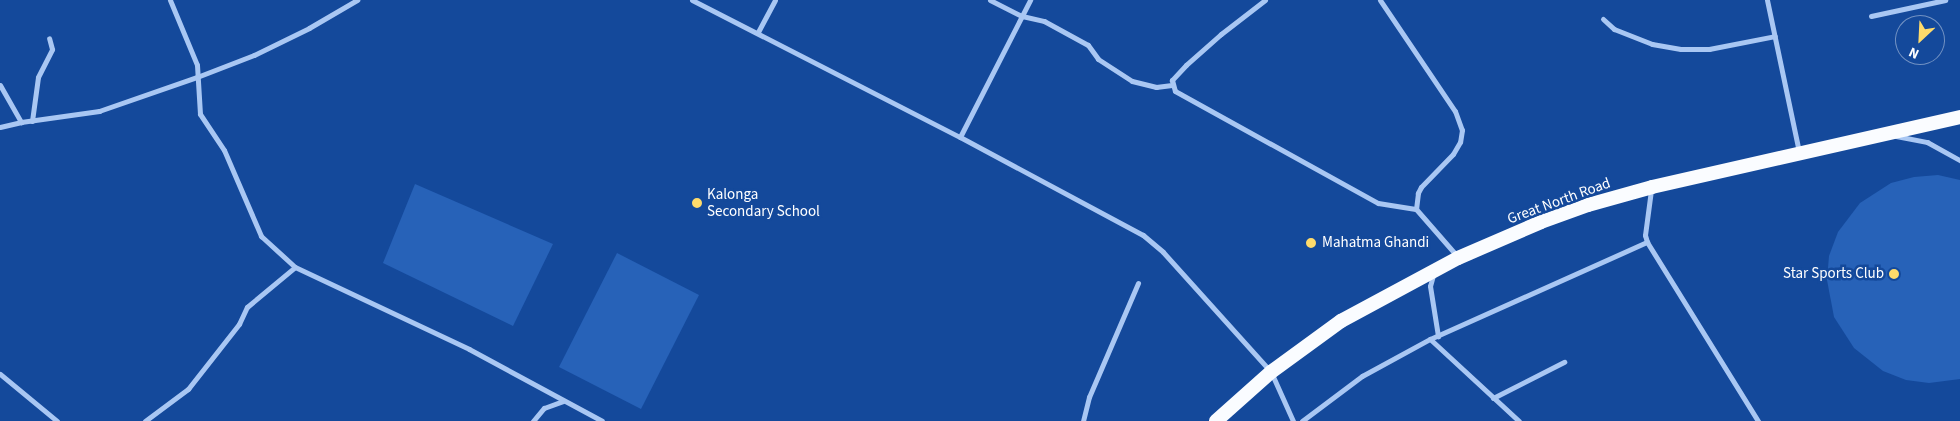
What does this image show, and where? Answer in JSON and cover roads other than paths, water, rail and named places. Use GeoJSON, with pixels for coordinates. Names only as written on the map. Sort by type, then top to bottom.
{"type":"FeatureCollection","features":[{"type":"Feature","properties":{"kind":"highway","name":"Great North Road"},"geometry":{"type":"LineString","coordinates":[[1216,421],[1271,372],[1341,321],[1458,258],[1541,222],[1588,205],[1652,187],[1799,152],[1960,117]]}},
{"type":"Feature","properties":{"kind":"street"},"geometry":{"type":"LineString","coordinates":[[170,0],[197,64],[200,114],[224,150],[254,223],[262,236],[295,267],[470,350],[602,421]]}},
{"type":"Feature","properties":{"kind":"street"},"geometry":{"type":"LineString","coordinates":[[0,127],[21,122],[99,111],[197,77],[254,55],[309,28],[357,0]]}},
{"type":"Feature","properties":{"kind":"street"},"geometry":{"type":"LineString","coordinates":[[692,0],[758,32],[960,137],[1154,243],[1271,372],[1293,421]]}},
{"type":"Feature","properties":{"kind":"street"},"geometry":{"type":"LineString","coordinates":[[758,32],[775,0]]}},
{"type":"Feature","properties":{"kind":"street"},"geometry":{"type":"LineString","coordinates":[[990,0],[1022,16],[1044,21],[1088,45],[1098,60],[1132,81],[1156,87],[1172,85]]}},
{"type":"Feature","properties":{"kind":"street"},"geometry":{"type":"LineString","coordinates":[[960,137],[1030,0]]}},
{"type":"Feature","properties":{"kind":"street"},"geometry":{"type":"LineString","coordinates":[[1265,0],[1221,34],[1186,65],[1172,80],[1172,85],[1176,91],[1378,203],[1416,209],[1458,258]]}},
{"type":"Feature","properties":{"kind":"street"},"geometry":{"type":"LineString","coordinates":[[1380,0],[1454,111],[1462,130],[1460,142],[1453,154],[1421,187],[1418,193],[1416,209]]}},
{"type":"Feature","properties":{"kind":"street"},"geometry":{"type":"LineString","coordinates":[[1767,0],[1799,152]]}},
{"type":"Feature","properties":{"kind":"street"},"geometry":{"type":"LineString","coordinates":[[1871,16],[1945,0]]}},
{"type":"Feature","properties":{"kind":"street"},"geometry":{"type":"LineString","coordinates":[[1603,19],[1614,29],[1652,44],[1681,49],[1709,50],[1775,36]]}},
{"type":"Feature","properties":{"kind":"street"},"geometry":{"type":"LineString","coordinates":[[32,121],[38,76],[52,49],[49,38]]}},
{"type":"Feature","properties":{"kind":"street"},"geometry":{"type":"LineString","coordinates":[[0,85],[21,122]]}},
{"type":"Feature","properties":{"kind":"street"},"geometry":{"type":"LineString","coordinates":[[1888,134],[1927,142],[1960,160]]}},
{"type":"Feature","properties":{"kind":"street"},"geometry":{"type":"LineString","coordinates":[[1652,187],[1645,235],[1647,242],[1758,421]]}},
{"type":"Feature","properties":{"kind":"street"},"geometry":{"type":"LineString","coordinates":[[1302,421],[1362,376],[1430,339],[1647,242]]}},
{"type":"Feature","properties":{"kind":"street"},"geometry":{"type":"LineString","coordinates":[[146,421],[188,389],[239,324],[247,307],[295,267]]}},
{"type":"Feature","properties":{"kind":"street"},"geometry":{"type":"LineString","coordinates":[[1434,270],[1430,286],[1438,336]]}},
{"type":"Feature","properties":{"kind":"street"},"geometry":{"type":"LineString","coordinates":[[1082,421],[1089,398],[1138,283]]}},
{"type":"Feature","properties":{"kind":"street"},"geometry":{"type":"LineString","coordinates":[[1430,339],[1519,421]]}},
{"type":"Feature","properties":{"kind":"street"},"geometry":{"type":"LineString","coordinates":[[1493,398],[1564,362]]}},
{"type":"Feature","properties":{"kind":"street"},"geometry":{"type":"LineString","coordinates":[[0,374],[57,421]]}},
{"type":"Feature","properties":{"kind":"street"},"geometry":{"type":"LineString","coordinates":[[534,421],[544,408],[563,400]]}},
{"type":"Feature","properties":{"kind":"place","name":"Kalonga Secondary School"},"geometry":{"type":"Point","coordinates":[697,203]}},
{"type":"Feature","properties":{"kind":"place","name":"Mahatma Ghandi"},"geometry":{"type":"Point","coordinates":[1311,243]}},
{"type":"Feature","properties":{"kind":"place","name":"Star Sports Club"},"geometry":{"type":"Point","coordinates":[1894,274]}}]}
